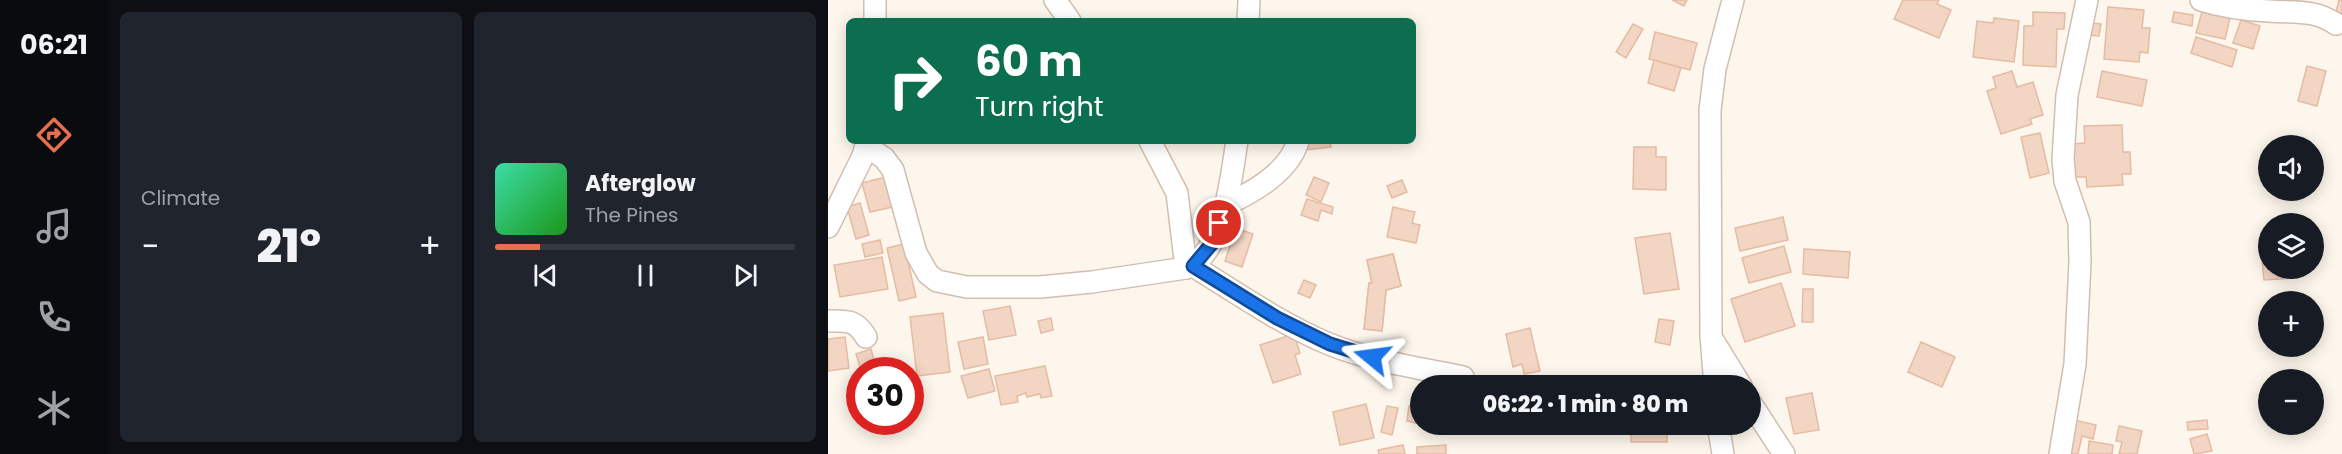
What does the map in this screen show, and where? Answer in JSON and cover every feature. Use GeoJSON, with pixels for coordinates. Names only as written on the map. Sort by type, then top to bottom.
{"type":"FeatureCollection","features":[{"type":"Feature","properties":{"kind":"street"},"geometry":{"type":"LineString","coordinates":[[874,18],[875,0]]}},
{"type":"Feature","properties":{"kind":"street"},"geometry":{"type":"LineString","coordinates":[[1054,0],[1068,18]]}},
{"type":"Feature","properties":{"kind":"street"},"geometry":{"type":"LineString","coordinates":[[1714,375],[1711,336],[1710,110],[1715,69],[1733,0]]}},
{"type":"Feature","properties":{"kind":"street"},"geometry":{"type":"LineString","coordinates":[[2060,454],[2075,364],[2080,262],[2079,222],[2065,181],[2063,159],[2067,95],[2087,0]]}},
{"type":"Feature","properties":{"kind":"street"},"geometry":{"type":"LineString","coordinates":[[2200,0],[2234,8],[2308,12],[2325,16],[2336,24]]}},
{"type":"Feature","properties":{"kind":"street"},"geometry":{"type":"LineString","coordinates":[[1248,18],[1249,1]]}},
{"type":"Feature","properties":{"kind":"street"},"geometry":{"type":"LineString","coordinates":[[828,227],[866,144],[884,158],[893,170],[916,253],[928,274],[937,281],[967,287],[1040,287],[1092,282],[1190,267],[1214,241],[1229,190],[1237,144]]}},
{"type":"Feature","properties":{"kind":"street"},"geometry":{"type":"LineString","coordinates":[[1152,144],[1177,193],[1190,267],[1277,318],[1330,344],[1394,363],[1458,375]]}},
{"type":"Feature","properties":{"kind":"street"},"geometry":{"type":"LineString","coordinates":[[1224,205],[1241,198],[1272,177],[1289,158],[1296,144]]}},
{"type":"Feature","properties":{"kind":"street"},"geometry":{"type":"LineString","coordinates":[[828,321],[847,321],[856,324],[866,337]]}},
{"type":"Feature","properties":{"kind":"street"},"geometry":{"type":"LineString","coordinates":[[1711,336],[1734,375]]}},
{"type":"Feature","properties":{"kind":"street"},"geometry":{"type":"LineString","coordinates":[[1761,419],[1784,454]]}},
{"type":"Feature","properties":{"kind":"street"},"geometry":{"type":"LineString","coordinates":[[1720,435],[1723,454]]}},
{"type":"Feature","properties":{"kind":"building"},"geometry":{"type":"Polygon","coordinates":[[[1672,0],[1687,0],[1684,6],[1672,0]]]}},
{"type":"Feature","properties":{"kind":"building"},"geometry":{"type":"Polygon","coordinates":[[[1903,0],[1939,0],[1937,4],[1951,10],[1939,38],[1894,19],[1903,0]]]}},
{"type":"Feature","properties":{"kind":"building"},"geometry":{"type":"Polygon","coordinates":[[[2339,0],[2342,0],[2342,22],[2334,20],[2339,0]]]}},
{"type":"Feature","properties":{"kind":"building"},"geometry":{"type":"Polygon","coordinates":[[[2108,7],[2144,10],[2142,28],[2150,28],[2148,53],[2140,52],[2139,62],[2104,59],[2108,7]]]}},
{"type":"Feature","properties":{"kind":"building"},"geometry":{"type":"Polygon","coordinates":[[[2033,12],[2065,13],[2064,29],[2057,29],[2056,67],[2023,65],[2024,26],[2033,26],[2033,12]]]}},
{"type":"Feature","properties":{"kind":"building"},"geometry":{"type":"Polygon","coordinates":[[[2174,12],[2193,15],[2192,26],[2172,22],[2174,12]]]}},
{"type":"Feature","properties":{"kind":"building"},"geometry":{"type":"Polygon","coordinates":[[[2202,12],[2230,18],[2225,39],[2196,33],[2202,12]]]}},
{"type":"Feature","properties":{"kind":"building"},"geometry":{"type":"Polygon","coordinates":[[[1994,18],[2019,21],[2014,62],[1973,57],[1977,21],[1993,23],[1994,18]]]}},
{"type":"Feature","properties":{"kind":"building"},"geometry":{"type":"Polygon","coordinates":[[[2241,20],[2260,26],[2253,49],[2233,43],[2241,20]]]}},
{"type":"Feature","properties":{"kind":"building"},"geometry":{"type":"Polygon","coordinates":[[[2090,23],[2101,24],[2099,36],[2088,35],[2090,23]]]}},
{"type":"Feature","properties":{"kind":"building"},"geometry":{"type":"Polygon","coordinates":[[[1633,24],[1643,29],[1626,58],[1616,52],[1633,24]]]}},
{"type":"Feature","properties":{"kind":"building"},"geometry":{"type":"Polygon","coordinates":[[[1655,32],[1697,43],[1690,70],[1649,59],[1655,32]]]}},
{"type":"Feature","properties":{"kind":"building"},"geometry":{"type":"Polygon","coordinates":[[[2196,37],[2237,50],[2232,67],[2191,53],[2196,37]]]}},
{"type":"Feature","properties":{"kind":"building"},"geometry":{"type":"Polygon","coordinates":[[[1654,60],[1681,68],[1674,91],[1648,83],[1654,60]]]}},
{"type":"Feature","properties":{"kind":"building"},"geometry":{"type":"Polygon","coordinates":[[[2307,66],[2326,71],[2317,106],[2298,101],[2307,66]]]}},
{"type":"Feature","properties":{"kind":"building"},"geometry":{"type":"Polygon","coordinates":[[[2012,71],[2017,87],[2033,82],[2043,115],[2030,119],[2032,124],[2001,134],[1987,91],[1996,88],[1993,77],[2012,71]]]}},
{"type":"Feature","properties":{"kind":"building"},"geometry":{"type":"Polygon","coordinates":[[[2102,71],[2147,80],[2142,106],[2097,97],[2102,71]]]}},
{"type":"Feature","properties":{"kind":"building"},"geometry":{"type":"Polygon","coordinates":[[[2122,125],[2123,152],[2130,152],[2131,174],[2122,174],[2123,185],[2087,187],[2086,177],[2074,177],[2073,144],[2085,143],[2084,126],[2122,125]]]}},
{"type":"Feature","properties":{"kind":"building"},"geometry":{"type":"Polygon","coordinates":[[[2040,133],[2049,173],[2030,178],[2021,137],[2040,133]]]}},
{"type":"Feature","properties":{"kind":"building"},"geometry":{"type":"Polygon","coordinates":[[[1304,144],[1330,144],[1331,147],[1305,150],[1304,144]]]}},
{"type":"Feature","properties":{"kind":"building"},"geometry":{"type":"Polygon","coordinates":[[[1634,147],[1656,147],[1656,157],[1666,157],[1666,190],[1633,189],[1634,147]]]}},
{"type":"Feature","properties":{"kind":"building"},"geometry":{"type":"Polygon","coordinates":[[[886,177],[893,207],[870,212],[862,183],[886,177]]]}},
{"type":"Feature","properties":{"kind":"building"},"geometry":{"type":"Polygon","coordinates":[[[1314,177],[1329,183],[1321,202],[1306,195],[1314,177]]]}},
{"type":"Feature","properties":{"kind":"building"},"geometry":{"type":"Polygon","coordinates":[[[1402,180],[1407,192],[1392,198],[1387,186],[1402,180]]]}},
{"type":"Feature","properties":{"kind":"building"},"geometry":{"type":"Polygon","coordinates":[[[1307,199],[1333,207],[1332,214],[1321,210],[1318,221],[1301,215],[1307,199]]]}},
{"type":"Feature","properties":{"kind":"building"},"geometry":{"type":"Polygon","coordinates":[[[860,203],[869,235],[856,239],[847,207],[860,203]]]}},
{"type":"Feature","properties":{"kind":"building"},"geometry":{"type":"Polygon","coordinates":[[[1393,207],[1415,212],[1412,223],[1420,225],[1416,243],[1387,237],[1393,207]]]}},
{"type":"Feature","properties":{"kind":"building"},"geometry":{"type":"Polygon","coordinates":[[[1783,217],[1788,240],[1740,251],[1735,228],[1783,217]]]}},
{"type":"Feature","properties":{"kind":"building"},"geometry":{"type":"Polygon","coordinates":[[[1236,228],[1253,234],[1242,267],[1225,261],[1236,228]]]}},
{"type":"Feature","properties":{"kind":"building"},"geometry":{"type":"Polygon","coordinates":[[[1670,233],[1679,289],[1644,294],[1635,238],[1670,233]]]}},
{"type":"Feature","properties":{"kind":"building"},"geometry":{"type":"Polygon","coordinates":[[[880,240],[883,253],[865,257],[862,244],[880,240]]]}},
{"type":"Feature","properties":{"kind":"building"},"geometry":{"type":"Polygon","coordinates":[[[904,244],[916,297],[899,301],[887,248],[904,244]]]}},
{"type":"Feature","properties":{"kind":"building"},"geometry":{"type":"Polygon","coordinates":[[[1784,246],[1791,272],[1749,283],[1742,258],[1784,246]]]}},
{"type":"Feature","properties":{"kind":"building"},"geometry":{"type":"Polygon","coordinates":[[[1804,249],[1850,252],[1848,278],[1803,274],[1804,249]]]}},
{"type":"Feature","properties":{"kind":"building"},"geometry":{"type":"Polygon","coordinates":[[[1393,254],[1401,286],[1386,290],[1382,331],[1364,329],[1369,283],[1372,283],[1367,260],[1393,254]],[[1386,273],[1375,275],[1376,282],[1387,281],[1386,273]]]}},
{"type":"Feature","properties":{"kind":"building"},"geometry":{"type":"Polygon","coordinates":[[[1393,254],[1401,286],[1386,290],[1382,331],[1364,329],[1369,283],[1372,283],[1367,260],[1393,254]]]}},
{"type":"Feature","properties":{"kind":"building"},"geometry":{"type":"Polygon","coordinates":[[[882,257],[888,289],[840,297],[834,265],[882,257]]]}},
{"type":"Feature","properties":{"kind":"building"},"geometry":{"type":"Polygon","coordinates":[[[1304,280],[1316,285],[1310,298],[1298,293],[1304,280]]]}},
{"type":"Feature","properties":{"kind":"building"},"geometry":{"type":"Polygon","coordinates":[[[1781,283],[1795,326],[1745,342],[1731,299],[1781,283]]]}},
{"type":"Feature","properties":{"kind":"building"},"geometry":{"type":"Polygon","coordinates":[[[1803,289],[1813,289],[1813,322],[1802,322],[1803,289]]]}},
{"type":"Feature","properties":{"kind":"building"},"geometry":{"type":"Polygon","coordinates":[[[1010,306],[1016,335],[989,340],[983,311],[1010,306]]]}},
{"type":"Feature","properties":{"kind":"building"},"geometry":{"type":"Polygon","coordinates":[[[943,313],[950,372],[924,375],[924,357],[915,357],[910,317],[943,313]]]}},
{"type":"Feature","properties":{"kind":"building"},"geometry":{"type":"Polygon","coordinates":[[[1051,318],[1053,330],[1041,333],[1038,321],[1051,318]]]}},
{"type":"Feature","properties":{"kind":"building"},"geometry":{"type":"Polygon","coordinates":[[[1659,319],[1674,321],[1670,345],[1655,342],[1659,319]]]}},
{"type":"Feature","properties":{"kind":"building"},"geometry":{"type":"Polygon","coordinates":[[[1530,328],[1540,371],[1524,374],[1522,364],[1513,367],[1506,334],[1530,328]]]}},
{"type":"Feature","properties":{"kind":"building"},"geometry":{"type":"Polygon","coordinates":[[[1294,334],[1300,353],[1295,355],[1301,374],[1273,383],[1260,345],[1294,334]]]}},
{"type":"Feature","properties":{"kind":"building"},"geometry":{"type":"Polygon","coordinates":[[[845,337],[848,357],[846,368],[828,371],[828,339],[845,337]]]}},
{"type":"Feature","properties":{"kind":"building"},"geometry":{"type":"Polygon","coordinates":[[[983,337],[988,364],[964,369],[958,342],[983,337]]]}},
{"type":"Feature","properties":{"kind":"building"},"geometry":{"type":"Polygon","coordinates":[[[1921,342],[1955,357],[1942,387],[1908,372],[1921,342]]]}},
{"type":"Feature","properties":{"kind":"building"},"geometry":{"type":"Polygon","coordinates":[[[871,349],[873,357],[857,357],[856,354],[871,349]]]}},
{"type":"Feature","properties":{"kind":"building"},"geometry":{"type":"Polygon","coordinates":[[[1045,366],[1052,396],[1041,398],[1040,394],[1027,397],[1026,393],[1017,396],[1018,402],[1001,405],[995,376],[1045,366]]]}},
{"type":"Feature","properties":{"kind":"building"},"geometry":{"type":"Polygon","coordinates":[[[989,369],[995,391],[968,398],[961,376],[989,369]]]}},
{"type":"Feature","properties":{"kind":"building"},"geometry":{"type":"Polygon","coordinates":[[[1812,393],[1819,430],[1794,434],[1786,398],[1812,393]]]}},
{"type":"Feature","properties":{"kind":"building"},"geometry":{"type":"Polygon","coordinates":[[[1366,404],[1374,438],[1340,445],[1333,412],[1366,404]]]}},
{"type":"Feature","properties":{"kind":"building"},"geometry":{"type":"Polygon","coordinates":[[[1387,406],[1398,408],[1392,435],[1381,432],[1387,406]]]}},
{"type":"Feature","properties":{"kind":"building"},"geometry":{"type":"Polygon","coordinates":[[[1409,406],[1410,422],[1407,421],[1409,406]]]}},
{"type":"Feature","properties":{"kind":"building"},"geometry":{"type":"Polygon","coordinates":[[[2074,420],[2096,425],[2093,439],[2082,436],[2078,454],[2066,454],[2074,420]]]}},
{"type":"Feature","properties":{"kind":"building"},"geometry":{"type":"Polygon","coordinates":[[[2207,420],[2208,429],[2188,430],[2187,422],[2207,420]]]}},
{"type":"Feature","properties":{"kind":"building"},"geometry":{"type":"Polygon","coordinates":[[[2119,426],[2142,431],[2137,454],[2119,454],[2122,442],[2116,441],[2119,426]]]}},
{"type":"Feature","properties":{"kind":"building"},"geometry":{"type":"Polygon","coordinates":[[[2207,434],[2212,451],[2194,454],[2190,439],[2207,434]]]}},
{"type":"Feature","properties":{"kind":"building"},"geometry":{"type":"Polygon","coordinates":[[[1631,435],[1667,435],[1667,442],[1631,442],[1631,435]]]}},
{"type":"Feature","properties":{"kind":"building"},"geometry":{"type":"Polygon","coordinates":[[[2089,441],[2113,445],[2112,454],[2088,454],[2089,441]]]}},
{"type":"Feature","properties":{"kind":"building"},"geometry":{"type":"Polygon","coordinates":[[[1403,445],[1405,454],[1379,454],[1378,450],[1403,445]]]}},
{"type":"Feature","properties":{"kind":"building"},"geometry":{"type":"Polygon","coordinates":[[[1446,445],[1446,454],[1417,454],[1417,447],[1446,445]]]}},
{"type":"Feature","properties":{"kind":"route"},"geometry":{"type":"LineString","coordinates":[[1219,223],[1214,241],[1193,266],[1277,318],[1330,344],[1372,357]]}}]}
